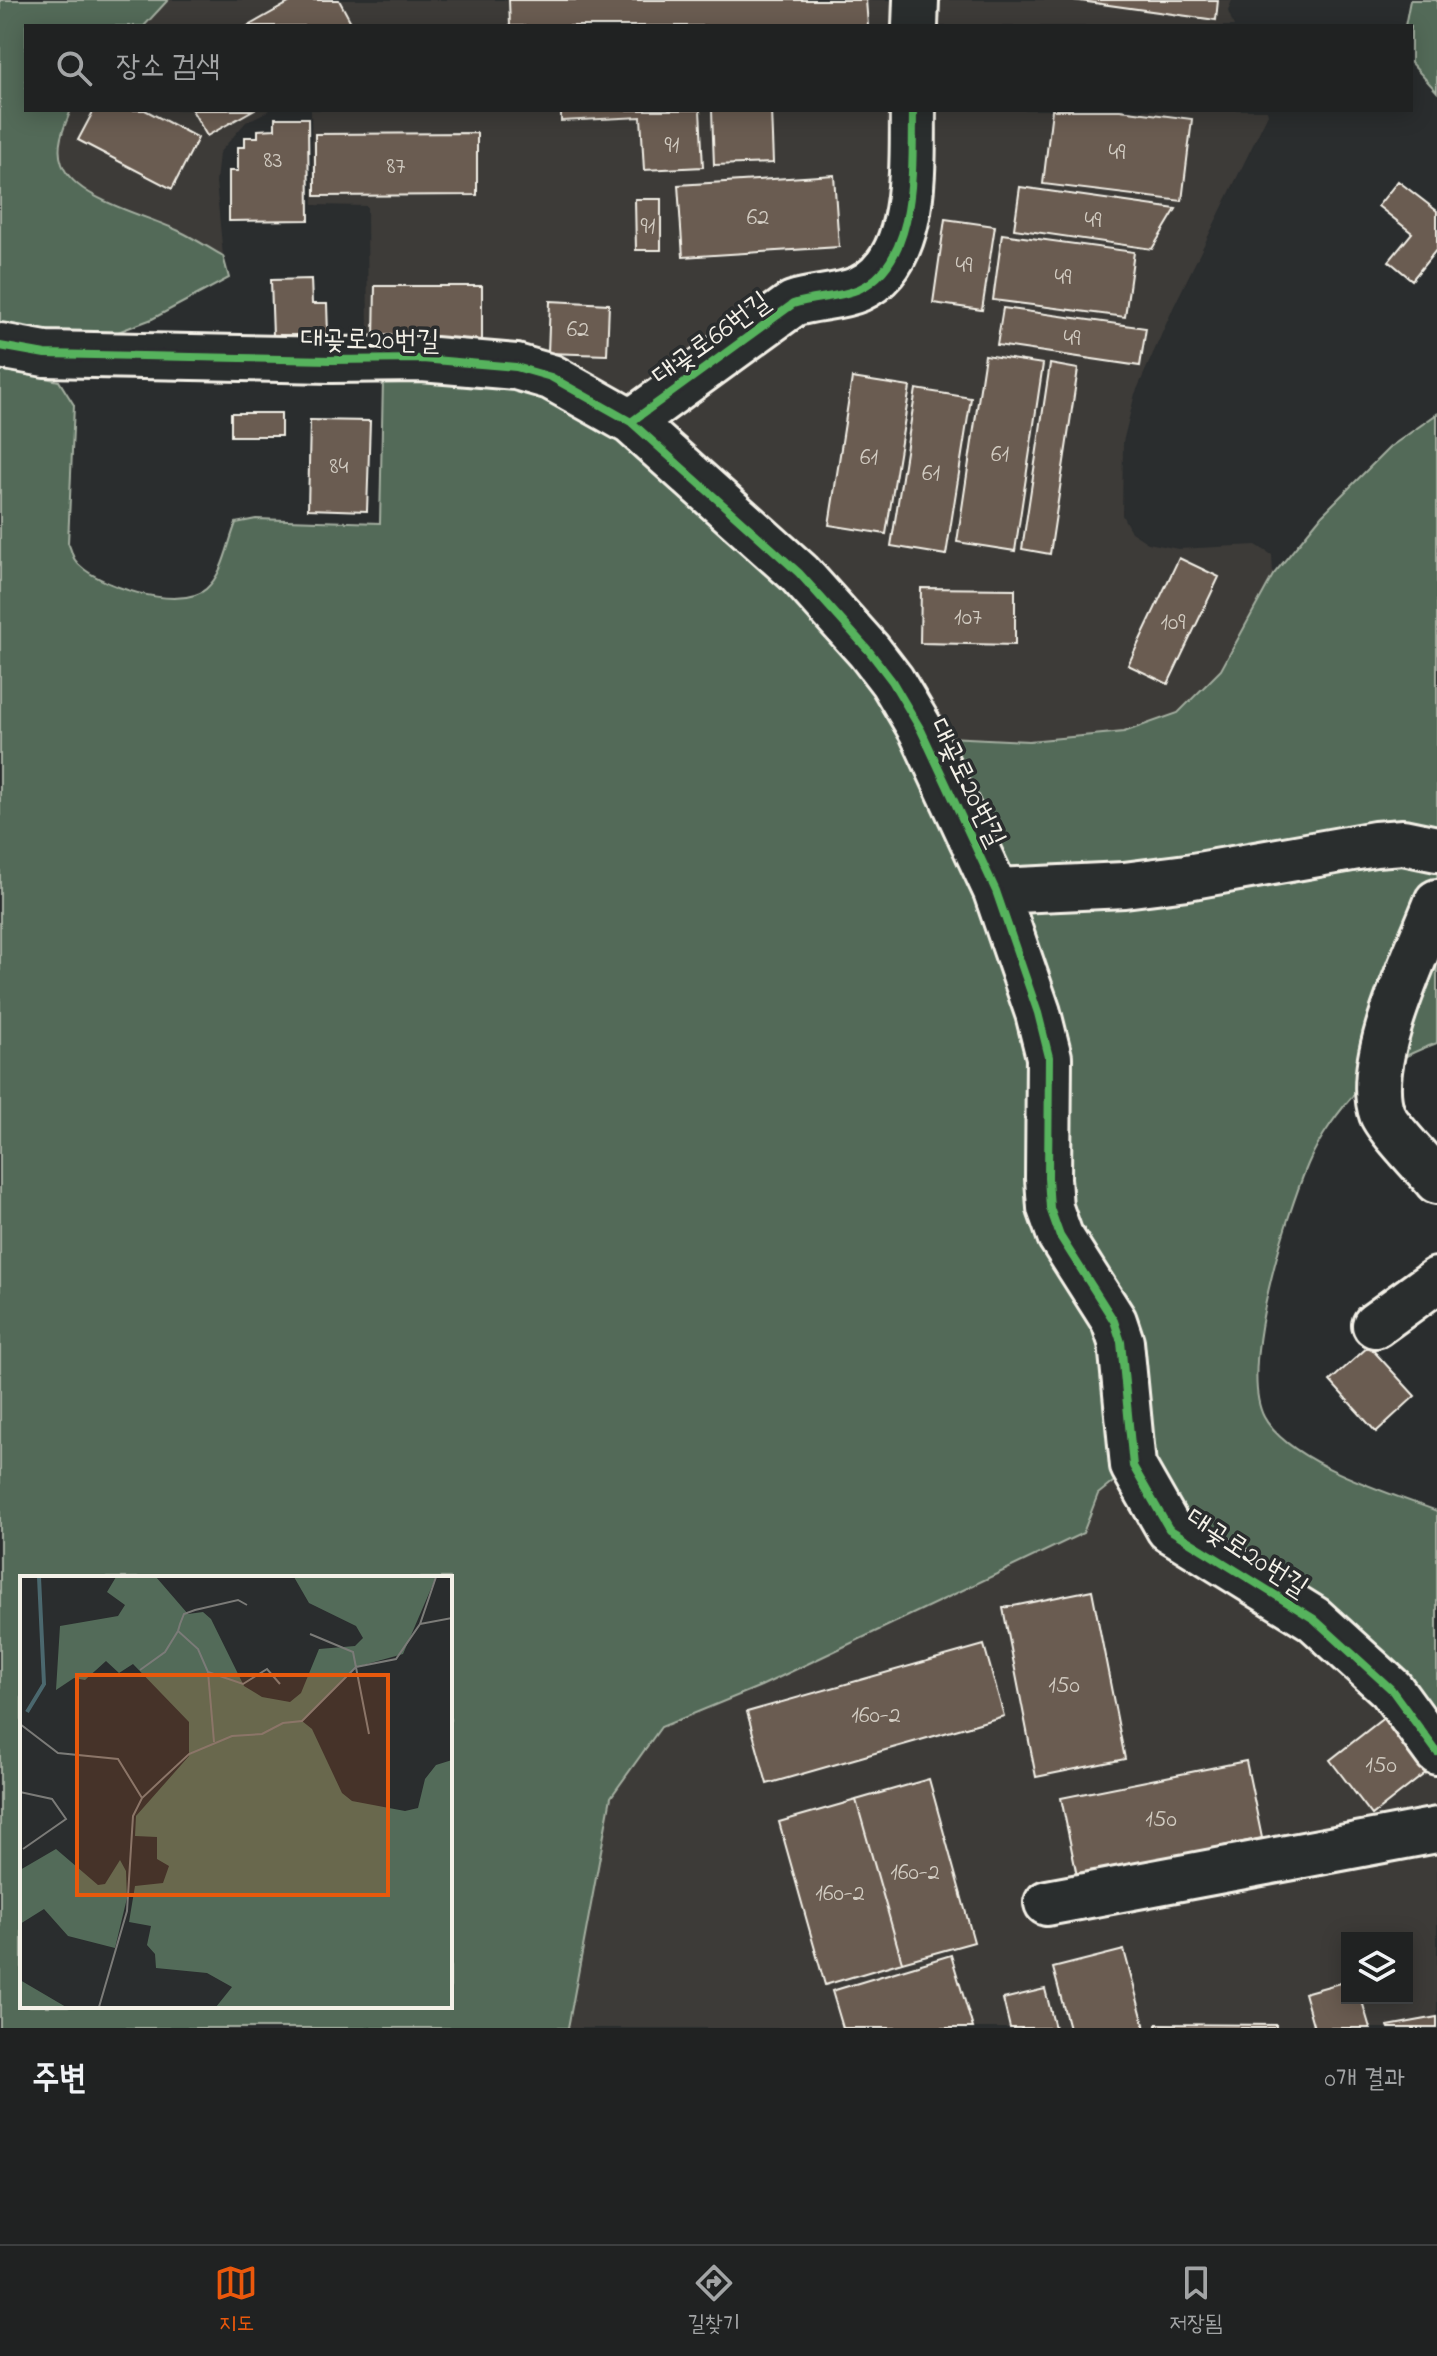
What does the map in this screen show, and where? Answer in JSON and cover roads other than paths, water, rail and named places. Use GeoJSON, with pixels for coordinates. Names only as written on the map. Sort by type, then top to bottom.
{"type":"FeatureCollection","features":[{"type":"Feature","properties":{"kind":"street"},"geometry":{"type":"LineString","coordinates":[[915,24],[916,0]]}},
{"type":"Feature","properties":{"kind":"street","name":"대곶로66번길"},"geometry":{"type":"LineString","coordinates":[[631,422],[793,304],[856,290],[876,280],[888,266],[904,229],[912,169],[913,112]]}},
{"type":"Feature","properties":{"kind":"street","name":"대곶로20번길"},"geometry":{"type":"LineString","coordinates":[[0,346],[45,354],[422,359],[516,367],[551,377],[631,422],[799,573],[892,681],[921,730],[996,891],[1038,1013],[1049,1057],[1050,1208],[1060,1236],[1114,1321],[1121,1342],[1133,1466],[1169,1529],[1314,1619],[1391,1689],[1437,1752]]}},
{"type":"Feature","properties":{"kind":"street","name":"대곶로20번길"},"geometry":{"type":"LineString","coordinates":[[996,891],[1124,885],[1375,844],[1403,842],[1437,849]]}},
{"type":"Feature","properties":{"kind":"street"},"geometry":{"type":"LineString","coordinates":[[1437,902],[1382,1048],[1378,1083],[1382,1116],[1437,1181]]}},
{"type":"Feature","properties":{"kind":"street"},"geometry":{"type":"LineString","coordinates":[[1375,1325],[1437,1280]]}},
{"type":"Feature","properties":{"kind":"street"},"geometry":{"type":"LineString","coordinates":[[1047,1903],[1437,1830]]}}]}
